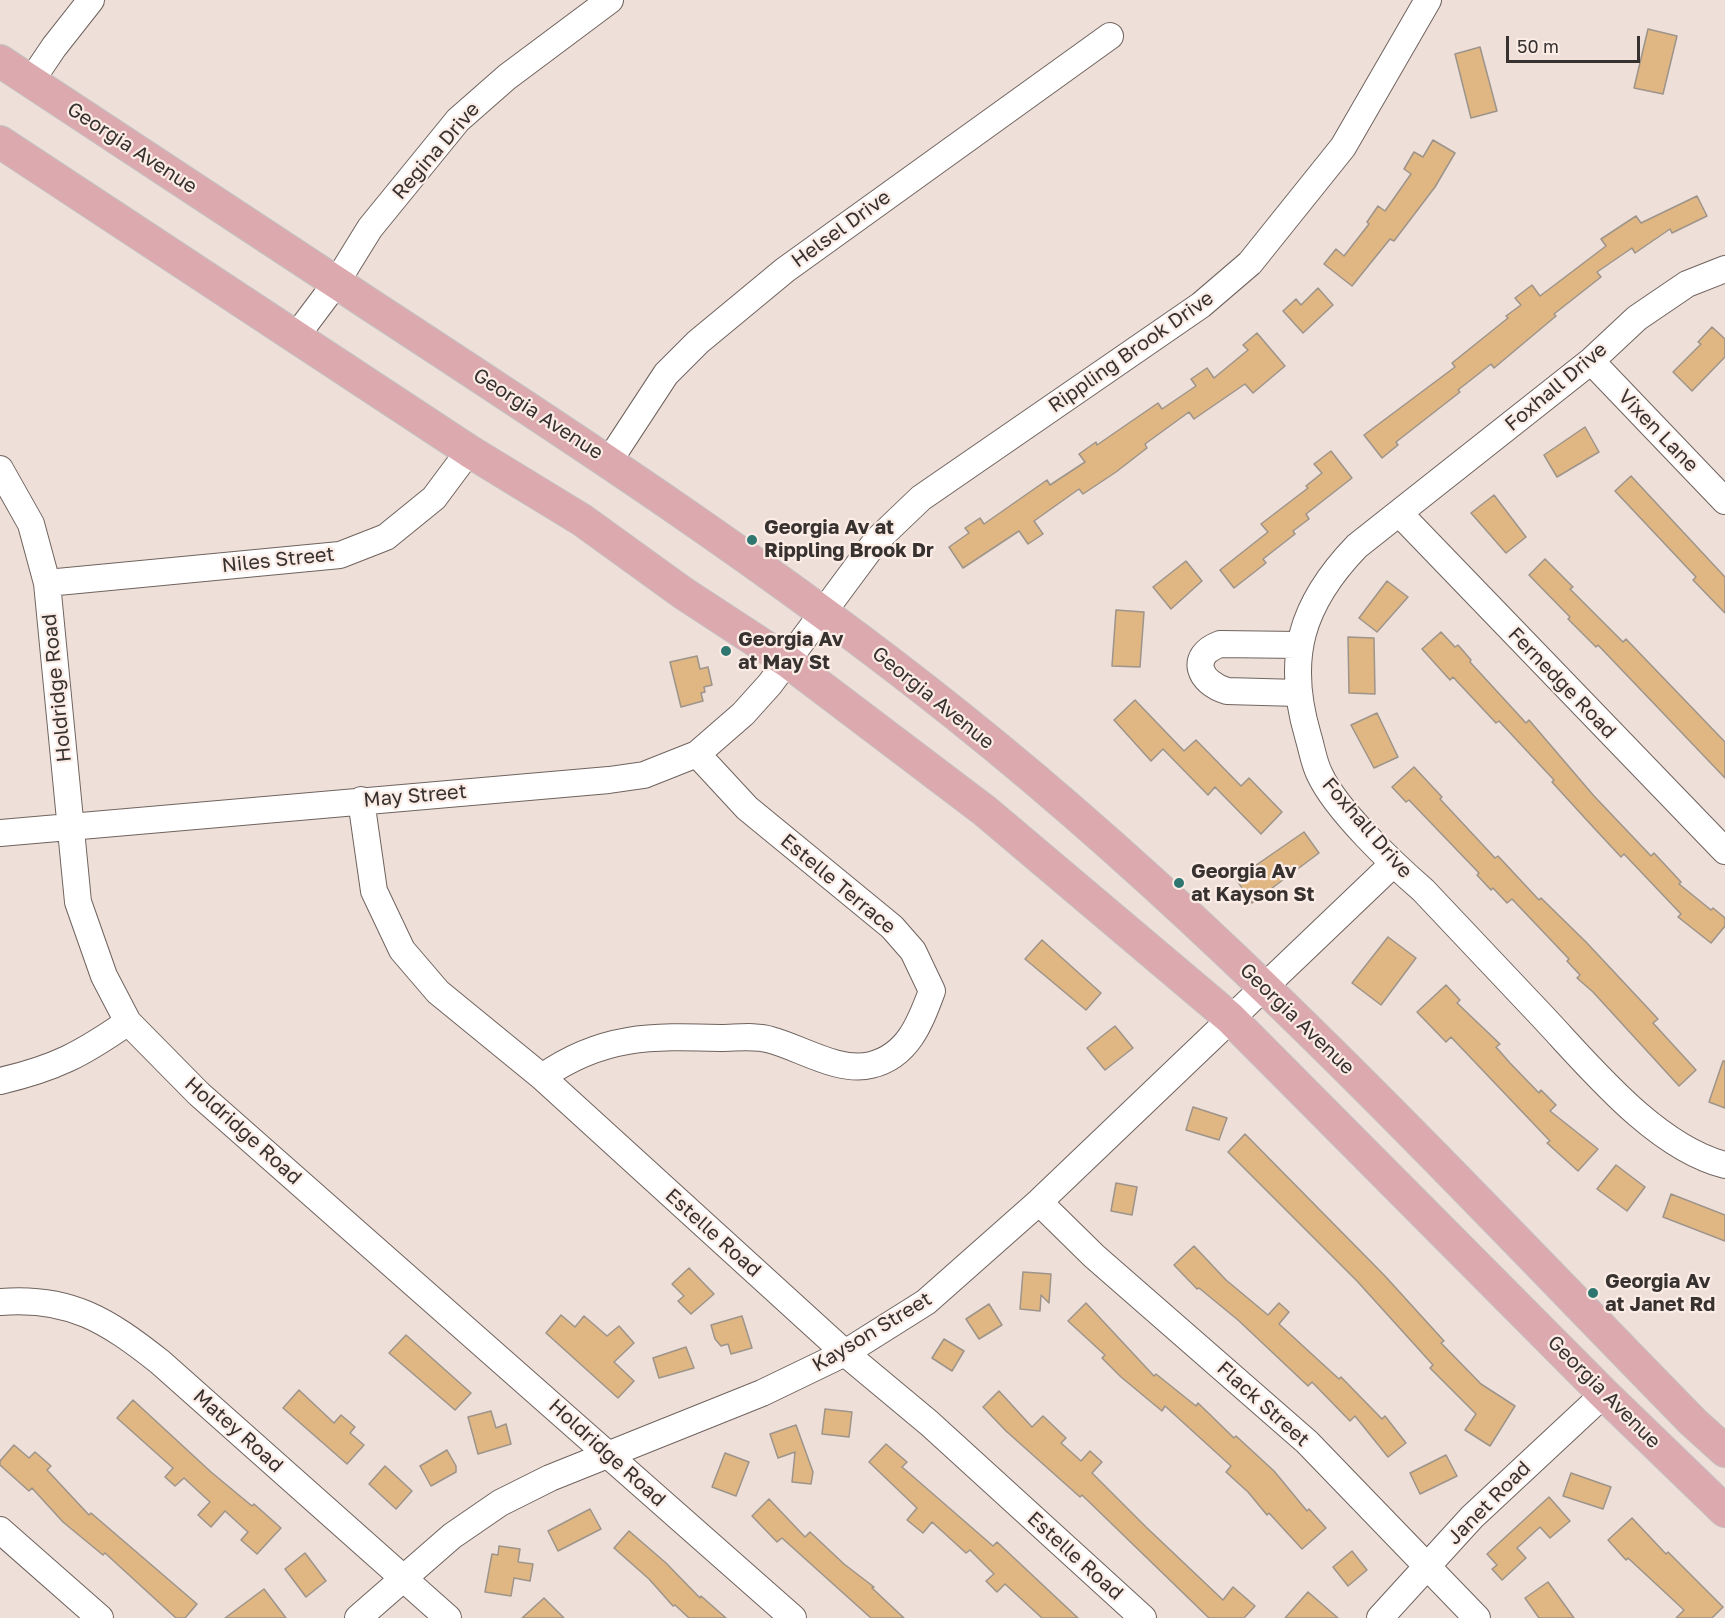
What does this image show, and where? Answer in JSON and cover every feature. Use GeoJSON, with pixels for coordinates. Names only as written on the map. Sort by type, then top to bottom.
{"type":"FeatureCollection","features":[{"type":"Feature","properties":{"kind":"main road","name":"Georgia Avenue"},"geometry":{"type":"LineString","coordinates":[[0,60],[609,461],[825,612],[961,718],[1125,856],[1266,987],[1347,1065],[1684,1414],[1725,1451]]}},
{"type":"Feature","properties":{"kind":"main road","name":"Georgia Avenue"},"geometry":{"type":"LineString","coordinates":[[0,142],[297,335],[469,451],[582,520],[683,593],[787,661],[985,811],[1230,1018],[1604,1394],[1725,1511]]}},
{"type":"Feature","properties":{"kind":"street"},"geometry":{"type":"LineString","coordinates":[[31,81],[91,0]]}},
{"type":"Feature","properties":{"kind":"street","name":"Regina Drive"},"geometry":{"type":"LineString","coordinates":[[297,335],[336,283],[370,228],[458,120],[507,77],[610,0]]}},
{"type":"Feature","properties":{"kind":"street","name":"Rippling Brook Drive"},"geometry":{"type":"LineString","coordinates":[[787,661],[876,541],[921,498],[1201,305],[1250,263],[1343,147],[1428,0]]}},
{"type":"Feature","properties":{"kind":"street","name":"Helsel Drive"},"geometry":{"type":"LineString","coordinates":[[609,461],[666,374],[698,342],[785,270],[1110,36]]}},
{"type":"Feature","properties":{"kind":"street","name":"Foxhall Drive"},"geometry":{"type":"LineString","coordinates":[[1725,269],[1687,284],[1637,318],[1592,361],[1357,546],[1334,570],[1317,597],[1298,645],[1299,706],[1320,776],[1340,803],[1393,864],[1423,890],[1605,1082],[1665,1136],[1693,1154],[1725,1165]]}},
{"type":"Feature","properties":{"kind":"street","name":"Vixen Lane"},"geometry":{"type":"LineString","coordinates":[[1592,361],[1725,501]]}},
{"type":"Feature","properties":{"kind":"street","name":"Niles Street"},"geometry":{"type":"LineString","coordinates":[[47,583],[340,555],[386,537],[434,498],[469,451]]}},
{"type":"Feature","properties":{"kind":"street","name":"Holdridge Road"},"geometry":{"type":"LineString","coordinates":[[0,469],[31,524],[47,583],[78,902],[104,976],[128,1022],[199,1094],[793,1618]]}},
{"type":"Feature","properties":{"kind":"street","name":"Fernedge Road"},"geometry":{"type":"LineString","coordinates":[[1400,514],[1725,851]]}},
{"type":"Feature","properties":{"kind":"street"},"geometry":{"type":"LineString","coordinates":[[1298,645],[1220,644],[1209,648],[1201,658],[1200,668],[1209,682],[1227,691],[1298,693]]}},
{"type":"Feature","properties":{"kind":"street","name":"May Street"},"geometry":{"type":"LineString","coordinates":[[0,833],[609,780],[644,775],[698,754],[742,714],[770,684],[787,661]]}},
{"type":"Feature","properties":{"kind":"street","name":"Estelle Terrace"},"geometry":{"type":"LineString","coordinates":[[542,1077],[559,1065],[603,1045],[652,1036],[768,1039],[842,1065],[871,1065],[897,1053],[917,1032],[932,991],[913,951],[892,927],[747,808],[698,754]]}},
{"type":"Feature","properties":{"kind":"street","name":"Estelle Road"},"geometry":{"type":"LineString","coordinates":[[361,800],[374,891],[402,950],[438,992],[542,1077],[845,1353],[929,1422],[1143,1618]]}},
{"type":"Feature","properties":{"kind":"street","name":"Kayson Street"},"geometry":{"type":"LineString","coordinates":[[358,1618],[452,1536],[500,1503],[550,1478],[762,1393],[845,1353],[926,1302],[1039,1202],[1393,864]]}},
{"type":"Feature","properties":{"kind":"street"},"geometry":{"type":"LineString","coordinates":[[0,1081],[55,1065],[86,1051],[128,1022]]}},
{"type":"Feature","properties":{"kind":"street","name":"Flack Street"},"geometry":{"type":"LineString","coordinates":[[1039,1202],[1094,1256],[1307,1442],[1476,1618]]}},
{"type":"Feature","properties":{"kind":"street","name":"Matey Road"},"geometry":{"type":"LineString","coordinates":[[0,1302],[27,1300],[85,1312],[118,1329],[160,1362],[448,1618]]}},
{"type":"Feature","properties":{"kind":"street","name":"Janet Road"},"geometry":{"type":"LineString","coordinates":[[1380,1618],[1472,1517],[1604,1394]]}},
{"type":"Feature","properties":{"kind":"street"},"geometry":{"type":"LineString","coordinates":[[0,1530],[99,1618]]}},
{"type":"Feature","properties":{"kind":"building"},"geometry":{"type":"Polygon","coordinates":[[[1648,29],[1677,36],[1663,94],[1634,88],[1648,29]]]}},
{"type":"Feature","properties":{"kind":"building"},"geometry":{"type":"Polygon","coordinates":[[[1480,47],[1497,111],[1471,118],[1455,54],[1480,47]]]}},
{"type":"Feature","properties":{"kind":"building"},"geometry":{"type":"Polygon","coordinates":[[[1433,140],[1455,153],[1435,187],[1394,241],[1390,239],[1352,286],[1324,264],[1336,249],[1344,256],[1369,224],[1367,222],[1378,206],[1385,211],[1411,174],[1404,169],[1414,152],[1423,157],[1433,140]]]}},
{"type":"Feature","properties":{"kind":"building"},"geometry":{"type":"Polygon","coordinates":[[[1697,196],[1707,216],[1672,233],[1670,229],[1635,253],[1632,248],[1597,272],[1601,277],[1554,314],[1556,316],[1494,368],[1491,364],[1458,390],[1460,392],[1396,442],[1398,445],[1382,458],[1364,435],[1455,367],[1452,363],[1521,305],[1515,298],[1532,285],[1540,296],[1606,246],[1601,239],[1636,216],[1641,223],[1697,196]]]}},
{"type":"Feature","properties":{"kind":"building"},"geometry":{"type":"Polygon","coordinates":[[[1318,288],[1333,305],[1303,333],[1283,311],[1296,299],[1301,305],[1318,288]]]}},
{"type":"Feature","properties":{"kind":"building"},"geometry":{"type":"Polygon","coordinates":[[[1712,327],[1725,339],[1725,357],[1692,391],[1673,372],[1701,344],[1698,342],[1712,327]]]}},
{"type":"Feature","properties":{"kind":"building"},"geometry":{"type":"Polygon","coordinates":[[[1257,333],[1285,366],[1253,393],[1245,384],[1194,419],[1189,412],[1145,444],[1147,448],[1116,472],[1083,494],[1079,489],[1034,521],[1043,534],[1028,544],[1019,531],[963,568],[949,547],[969,533],[965,528],[980,518],[984,524],[1047,480],[1050,485],[1085,462],[1079,454],[1096,442],[1097,445],[1158,403],[1162,409],[1196,386],[1191,379],[1207,368],[1214,378],[1248,350],[1243,345],[1257,333]]]}},
{"type":"Feature","properties":{"kind":"building"},"geometry":{"type":"Polygon","coordinates":[[[1585,427],[1599,452],[1557,477],[1544,455],[1585,427]]]}},
{"type":"Feature","properties":{"kind":"building"},"geometry":{"type":"Polygon","coordinates":[[[1331,451],[1352,478],[1306,514],[1309,519],[1293,531],[1295,534],[1263,559],[1266,563],[1234,588],[1220,570],[1268,532],[1261,524],[1308,488],[1306,486],[1322,473],[1314,464],[1331,451]]]}},
{"type":"Feature","properties":{"kind":"building"},"geometry":{"type":"Polygon","coordinates":[[[1631,476],[1725,577],[1725,613],[1693,580],[1696,577],[1615,491],[1631,476]]]}},
{"type":"Feature","properties":{"kind":"building"},"geometry":{"type":"Polygon","coordinates":[[[1494,495],[1526,537],[1506,553],[1471,513],[1494,495]]]}},
{"type":"Feature","properties":{"kind":"building"},"geometry":{"type":"Polygon","coordinates":[[[1545,559],[1573,587],[1570,589],[1623,642],[1626,639],[1725,742],[1725,778],[1598,645],[1596,647],[1568,619],[1570,617],[1529,575],[1545,559]]]}},
{"type":"Feature","properties":{"kind":"building"},"geometry":{"type":"Polygon","coordinates":[[[1186,561],[1202,581],[1171,609],[1153,587],[1186,561]]]}},
{"type":"Feature","properties":{"kind":"building"},"geometry":{"type":"Polygon","coordinates":[[[1387,581],[1408,597],[1377,632],[1359,618],[1387,581]]]}},
{"type":"Feature","properties":{"kind":"building"},"geometry":{"type":"Polygon","coordinates":[[[1116,610],[1144,612],[1140,667],[1112,666],[1116,610]]]}},
{"type":"Feature","properties":{"kind":"building"},"geometry":{"type":"Polygon","coordinates":[[[1441,632],[1455,647],[1458,645],[1471,660],[1470,662],[1526,723],[1529,720],[1594,796],[1651,856],[1654,853],[1681,882],[1679,884],[1711,910],[1713,908],[1725,918],[1725,926],[1711,943],[1678,917],[1681,914],[1624,854],[1621,857],[1499,721],[1496,723],[1453,677],[1450,680],[1422,649],[1441,632]]]}},
{"type":"Feature","properties":{"kind":"building"},"geometry":{"type":"Polygon","coordinates":[[[1348,637],[1374,638],[1375,694],[1349,693],[1348,637]]]}},
{"type":"Feature","properties":{"kind":"building"},"geometry":{"type":"Polygon","coordinates":[[[697,656],[700,669],[708,667],[712,685],[704,687],[705,692],[701,693],[703,701],[681,707],[670,662],[697,656]]]}},
{"type":"Feature","properties":{"kind":"building"},"geometry":{"type":"Polygon","coordinates":[[[1135,700],[1184,751],[1196,740],[1241,786],[1249,778],[1282,812],[1261,834],[1215,787],[1208,795],[1163,749],[1151,761],[1114,720],[1135,700]]]}},
{"type":"Feature","properties":{"kind":"building"},"geometry":{"type":"Polygon","coordinates":[[[1377,713],[1398,757],[1374,768],[1351,725],[1377,713]]]}},
{"type":"Feature","properties":{"kind":"building"},"geometry":{"type":"Polygon","coordinates":[[[1414,767],[1442,797],[1440,799],[1495,858],[1498,856],[1539,900],[1541,898],[1586,942],[1658,1019],[1653,1023],[1696,1070],[1679,1086],[1593,992],[1577,978],[1580,975],[1567,961],[1569,959],[1512,899],[1507,903],[1493,888],[1491,890],[1477,875],[1479,873],[1409,800],[1406,802],[1392,787],[1414,767]]]}},
{"type":"Feature","properties":{"kind":"building"},"geometry":{"type":"Polygon","coordinates":[[[1304,832],[1319,853],[1252,903],[1236,879],[1304,832]]]}},
{"type":"Feature","properties":{"kind":"building"},"geometry":{"type":"Polygon","coordinates":[[[1388,937],[1416,958],[1381,1005],[1352,983],[1388,937]]]}},
{"type":"Feature","properties":{"kind":"building"},"geometry":{"type":"Polygon","coordinates":[[[1042,940],[1101,993],[1086,1010],[1025,959],[1042,940]]]}},
{"type":"Feature","properties":{"kind":"building"},"geometry":{"type":"Polygon","coordinates":[[[1446,985],[1460,1000],[1457,1003],[1500,1044],[1496,1047],[1510,1063],[1539,1093],[1541,1090],[1556,1105],[1550,1111],[1598,1149],[1578,1171],[1547,1143],[1550,1141],[1451,1037],[1446,1042],[1417,1012],[1446,985]]]}},
{"type":"Feature","properties":{"kind":"building"},"geometry":{"type":"Polygon","coordinates":[[[1115,1026],[1133,1048],[1105,1070],[1087,1048],[1115,1026]]]}},
{"type":"Feature","properties":{"kind":"building"},"geometry":{"type":"Polygon","coordinates":[[[1723,1061],[1725,1061],[1725,1108],[1709,1102],[1723,1061]]]}},
{"type":"Feature","properties":{"kind":"building"},"geometry":{"type":"Polygon","coordinates":[[[1193,1107],[1227,1118],[1219,1140],[1186,1130],[1193,1107]]]}},
{"type":"Feature","properties":{"kind":"building"},"geometry":{"type":"Polygon","coordinates":[[[1245,1134],[1385,1276],[1444,1341],[1441,1343],[1481,1384],[1515,1406],[1490,1446],[1465,1430],[1476,1414],[1430,1368],[1433,1365],[1357,1281],[1228,1152],[1245,1134]]]}},
{"type":"Feature","properties":{"kind":"building"},"geometry":{"type":"Polygon","coordinates":[[[1616,1165],[1645,1187],[1627,1211],[1597,1189],[1616,1165]]]}},
{"type":"Feature","properties":{"kind":"building"},"geometry":{"type":"Polygon","coordinates":[[[1116,1183],[1137,1187],[1132,1215],[1111,1211],[1116,1183]]]}},
{"type":"Feature","properties":{"kind":"building"},"geometry":{"type":"Polygon","coordinates":[[[1671,1194],[1725,1215],[1725,1241],[1663,1217],[1671,1194]]]}},
{"type":"Feature","properties":{"kind":"building"},"geometry":{"type":"Polygon","coordinates":[[[1194,1246],[1226,1280],[1268,1315],[1279,1303],[1289,1312],[1279,1324],[1339,1379],[1341,1377],[1382,1419],[1385,1416],[1406,1443],[1388,1457],[1355,1416],[1350,1421],[1312,1382],[1308,1386],[1238,1320],[1199,1288],[1197,1289],[1174,1265],[1194,1246]]]}},
{"type":"Feature","properties":{"kind":"building"},"geometry":{"type":"Polygon","coordinates":[[[689,1268],[714,1294],[691,1314],[678,1301],[684,1296],[672,1284],[689,1268]]]}},
{"type":"Feature","properties":{"kind":"building"},"geometry":{"type":"Polygon","coordinates":[[[1023,1272],[1051,1274],[1049,1303],[1041,1295],[1040,1311],[1020,1309],[1023,1272]]]}},
{"type":"Feature","properties":{"kind":"building"},"geometry":{"type":"Polygon","coordinates":[[[1086,1303],[1154,1376],[1156,1374],[1196,1406],[1198,1403],[1234,1438],[1236,1436],[1274,1471],[1307,1511],[1309,1509],[1326,1528],[1302,1549],[1269,1513],[1267,1515],[1248,1492],[1226,1472],[1231,1466],[1165,1406],[1162,1411],[1121,1377],[1102,1358],[1105,1355],[1068,1321],[1086,1303]]]}},
{"type":"Feature","properties":{"kind":"building"},"geometry":{"type":"Polygon","coordinates":[[[989,1304],[1002,1325],[979,1339],[966,1319],[989,1304]]]}},
{"type":"Feature","properties":{"kind":"building"},"geometry":{"type":"Polygon","coordinates":[[[561,1315],[575,1327],[584,1316],[607,1336],[619,1326],[634,1343],[614,1362],[634,1381],[618,1398],[546,1333],[561,1315]]]}},
{"type":"Feature","properties":{"kind":"building"},"geometry":{"type":"Polygon","coordinates":[[[742,1316],[752,1348],[731,1354],[728,1344],[721,1346],[715,1339],[711,1325],[742,1316]]]}},
{"type":"Feature","properties":{"kind":"building"},"geometry":{"type":"Polygon","coordinates":[[[406,1335],[471,1393],[455,1410],[389,1353],[406,1335]]]}},
{"type":"Feature","properties":{"kind":"building"},"geometry":{"type":"Polygon","coordinates":[[[944,1339],[964,1351],[952,1371],[932,1358],[944,1339]]]}},
{"type":"Feature","properties":{"kind":"building"},"geometry":{"type":"Polygon","coordinates":[[[686,1347],[694,1368],[659,1378],[653,1358],[686,1347]]]}},
{"type":"Feature","properties":{"kind":"building"},"geometry":{"type":"Polygon","coordinates":[[[299,1390],[334,1423],[341,1415],[355,1427],[350,1433],[364,1445],[347,1464],[283,1408],[299,1390]]]}},
{"type":"Feature","properties":{"kind":"building"},"geometry":{"type":"Polygon","coordinates":[[[999,1391],[1032,1427],[1043,1416],[1066,1438],[1061,1443],[1081,1461],[1090,1451],[1102,1462],[1092,1473],[1223,1600],[1233,1587],[1255,1606],[1244,1618],[1209,1618],[1082,1495],[1080,1497],[1006,1431],[983,1407],[999,1391]]]}},
{"type":"Feature","properties":{"kind":"building"},"geometry":{"type":"Polygon","coordinates":[[[133,1400],[211,1472],[252,1506],[254,1504],[281,1528],[257,1554],[241,1540],[248,1532],[225,1511],[211,1527],[198,1515],[210,1502],[184,1478],[175,1486],[165,1477],[173,1468],[117,1418],[133,1400]]]}},
{"type":"Feature","properties":{"kind":"building"},"geometry":{"type":"Polygon","coordinates":[[[825,1409],[852,1412],[849,1437],[822,1434],[825,1409]]]}},
{"type":"Feature","properties":{"kind":"building"},"geometry":{"type":"Polygon","coordinates":[[[491,1411],[496,1428],[506,1424],[511,1444],[478,1454],[468,1417],[491,1411]]]}},
{"type":"Feature","properties":{"kind":"building"},"geometry":{"type":"Polygon","coordinates":[[[796,1425],[813,1472],[811,1484],[792,1482],[795,1452],[778,1458],[770,1434],[796,1425]]]}},
{"type":"Feature","properties":{"kind":"building"},"geometry":{"type":"Polygon","coordinates":[[[886,1444],[907,1462],[902,1467],[993,1546],[997,1542],[1078,1618],[1042,1618],[1005,1584],[997,1592],[986,1581],[994,1574],[970,1550],[966,1553],[932,1522],[923,1533],[907,1520],[917,1508],[869,1462],[886,1444]]]}},
{"type":"Feature","properties":{"kind":"building"},"geometry":{"type":"Polygon","coordinates":[[[14,1445],[29,1458],[35,1452],[51,1466],[47,1470],[89,1515],[91,1513],[197,1604],[185,1618],[176,1618],[105,1553],[103,1555],[63,1522],[32,1488],[29,1491],[0,1465],[0,1461],[14,1445]]]}},
{"type":"Feature","properties":{"kind":"building"},"geometry":{"type":"Polygon","coordinates":[[[447,1450],[456,1466],[456,1472],[431,1486],[420,1466],[447,1450]]]}},
{"type":"Feature","properties":{"kind":"building"},"geometry":{"type":"Polygon","coordinates":[[[725,1453],[749,1462],[736,1496],[712,1487],[725,1453]]]}},
{"type":"Feature","properties":{"kind":"building"},"geometry":{"type":"Polygon","coordinates":[[[1446,1455],[1457,1476],[1420,1494],[1410,1473],[1446,1455]]]}},
{"type":"Feature","properties":{"kind":"building"},"geometry":{"type":"Polygon","coordinates":[[[385,1466],[412,1491],[396,1509],[369,1484],[385,1466]]]}},
{"type":"Feature","properties":{"kind":"building"},"geometry":{"type":"Polygon","coordinates":[[[1571,1473],[1611,1487],[1603,1509],[1563,1496],[1571,1473]]]}},
{"type":"Feature","properties":{"kind":"building"},"geometry":{"type":"Polygon","coordinates":[[[1549,1497],[1570,1521],[1550,1538],[1540,1527],[1517,1548],[1526,1558],[1502,1580],[1492,1569],[1497,1565],[1487,1554],[1549,1497]]]}},
{"type":"Feature","properties":{"kind":"building"},"geometry":{"type":"Polygon","coordinates":[[[769,1499],[805,1537],[810,1532],[844,1564],[874,1587],[872,1588],[904,1618],[871,1618],[782,1538],[777,1542],[752,1516],[769,1499]]]}},
{"type":"Feature","properties":{"kind":"building"},"geometry":{"type":"Polygon","coordinates":[[[590,1509],[601,1529],[558,1551],[548,1531],[590,1509]]]}},
{"type":"Feature","properties":{"kind":"building"},"geometry":{"type":"Polygon","coordinates":[[[1632,1518],[1666,1554],[1668,1552],[1723,1607],[1712,1618],[1676,1618],[1684,1610],[1628,1558],[1626,1560],[1608,1540],[1632,1518]]]}},
{"type":"Feature","properties":{"kind":"building"},"geometry":{"type":"Polygon","coordinates":[[[629,1531],[666,1563],[700,1598],[701,1596],[726,1618],[689,1618],[675,1605],[673,1606],[649,1579],[614,1548],[629,1531]]]}},
{"type":"Feature","properties":{"kind":"building"},"geometry":{"type":"Polygon","coordinates":[[[499,1546],[520,1549],[518,1562],[533,1564],[530,1581],[514,1578],[511,1596],[485,1592],[492,1554],[498,1555],[499,1546]]]}},
{"type":"Feature","properties":{"kind":"building"},"geometry":{"type":"Polygon","coordinates":[[[1352,1551],[1367,1570],[1348,1586],[1333,1567],[1352,1551]]]}},
{"type":"Feature","properties":{"kind":"building"},"geometry":{"type":"Polygon","coordinates":[[[305,1553],[326,1581],[306,1597],[285,1569],[305,1553]]]}},
{"type":"Feature","properties":{"kind":"building"},"geometry":{"type":"Polygon","coordinates":[[[1548,1582],[1574,1618],[1539,1618],[1525,1598],[1548,1582]]]}},
{"type":"Feature","properties":{"kind":"building"},"geometry":{"type":"Polygon","coordinates":[[[264,1589],[286,1618],[225,1618],[264,1589]]]}},
{"type":"Feature","properties":{"kind":"building"},"geometry":{"type":"Polygon","coordinates":[[[1308,1592],[1338,1618],[1285,1618],[1308,1592]]]}},
{"type":"Feature","properties":{"kind":"building"},"geometry":{"type":"Polygon","coordinates":[[[544,1598],[564,1618],[522,1618],[544,1598]]]}},
{"type":"Feature","properties":{"kind":"place","name":"Georgia Av at Rippling Brook Dr"},"geometry":{"type":"Point","coordinates":[752,540]}},
{"type":"Feature","properties":{"kind":"place","name":"Georgia Av at May St"},"geometry":{"type":"Point","coordinates":[726,651]}},
{"type":"Feature","properties":{"kind":"place","name":"Georgia Av at Kayson St"},"geometry":{"type":"Point","coordinates":[1179,883]}},
{"type":"Feature","properties":{"kind":"place","name":"Georgia Av at Janet Rd"},"geometry":{"type":"Point","coordinates":[1593,1293]}}]}
